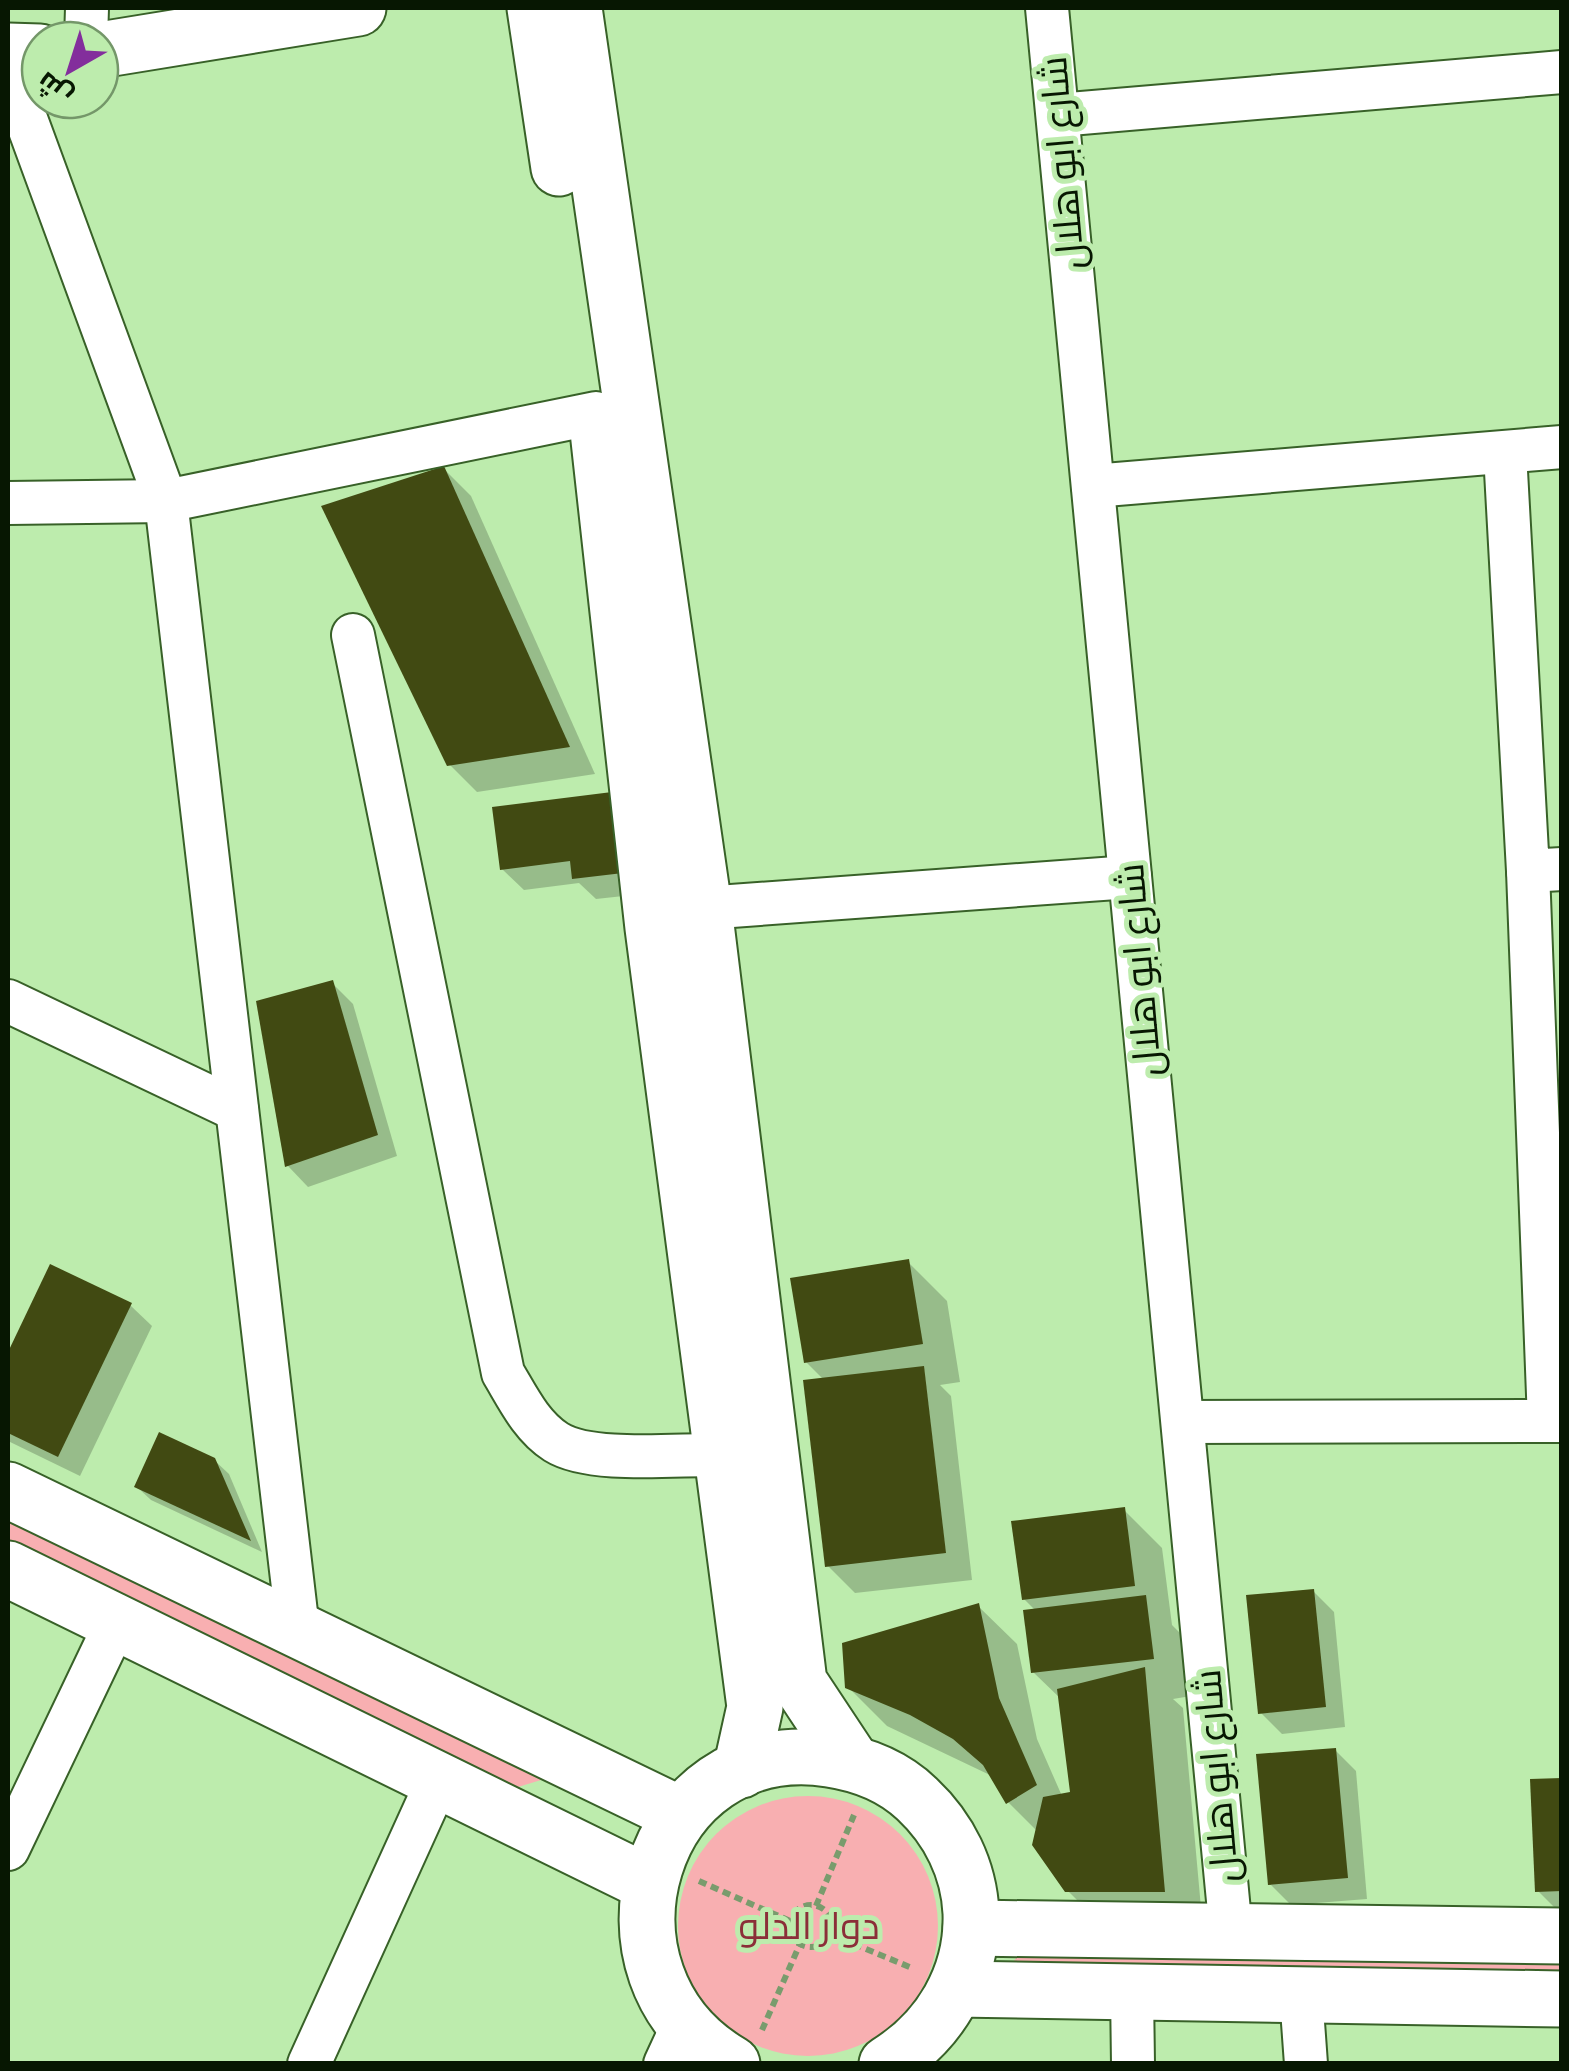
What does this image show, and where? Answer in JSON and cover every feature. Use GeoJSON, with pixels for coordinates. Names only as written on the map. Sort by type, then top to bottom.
{"type":"FeatureCollection","features":[{"type":"Feature","properties":{"kind":"street"},"geometry":{"type":"LineString","coordinates":[[120,47],[358,8]]}},
{"type":"Feature","properties":{"kind":"street"},"geometry":{"type":"LineString","coordinates":[[534,8],[596,413],[653,928],[756,1707],[741,1770]]}},
{"type":"Feature","properties":{"kind":"street"},"geometry":{"type":"LineString","coordinates":[[574,8],[704,908],[799,1682],[855,1784]]}},
{"type":"Feature","properties":{"kind":"street","name":"شارع ابو هلال"},"geometry":{"type":"LineString","coordinates":[[1047,8],[1231,1932]]}},
{"type":"Feature","properties":{"kind":"street"},"geometry":{"type":"LineString","coordinates":[[8,70],[166,501],[298,1630]]}},
{"type":"Feature","properties":{"kind":"street"},"geometry":{"type":"LineString","coordinates":[[1058,114],[1562,72]]}},
{"type":"Feature","properties":{"kind":"street"},"geometry":{"type":"LineString","coordinates":[[8,503],[166,501],[596,413]]}},
{"type":"Feature","properties":{"kind":"street"},"geometry":{"type":"LineString","coordinates":[[1093,486],[1562,446]]}},
{"type":"Feature","properties":{"kind":"street"},"geometry":{"type":"LineString","coordinates":[[1183,1422],[1555,1421],[1545,870],[1506,453]]}},
{"type":"Feature","properties":{"kind":"street"},"geometry":{"type":"LineString","coordinates":[[353,635],[504,1374],[527,1415],[556,1442],[585,1452],[720,1455]]}},
{"type":"Feature","properties":{"kind":"street"},"geometry":{"type":"LineString","coordinates":[[704,908],[1130,877]]}},
{"type":"Feature","properties":{"kind":"street"},"geometry":{"type":"LineString","coordinates":[[8,1001],[237,1110]]}},
{"type":"Feature","properties":{"kind":"street"},"geometry":{"type":"LineString","coordinates":[[8,1490],[681,1816]]}},
{"type":"Feature","properties":{"kind":"street"},"geometry":{"type":"LineString","coordinates":[[8,1569],[438,1780],[668,1880]]}},
{"type":"Feature","properties":{"kind":"street"},"geometry":{"type":"LineString","coordinates":[[8,1849],[116,1622]]}},
{"type":"Feature","properties":{"kind":"street"},"geometry":{"type":"LineString","coordinates":[[744,2054],[674,2044],[649,1958],[644,1921],[668,1880],[661,1848],[681,1816],[709,1789],[741,1770],[778,1759],[815,1757],[855,1784],[908,1791],[931,1812],[962,1867],[971,1928],[904,2055]]}},
{"type":"Feature","properties":{"kind":"street"},"geometry":{"type":"LineString","coordinates":[[309,2064],[438,1780]]}},
{"type":"Feature","properties":{"kind":"street"},"geometry":{"type":"LineString","coordinates":[[971,1928],[1562,1936]]}},
{"type":"Feature","properties":{"kind":"street"},"geometry":{"type":"LineString","coordinates":[[943,1982],[1132,1992],[1562,2000]]}},
{"type":"Feature","properties":{"kind":"street"},"geometry":{"type":"LineString","coordinates":[[1132,1992],[1133,2064]]}},
{"type":"Feature","properties":{"kind":"street"},"geometry":{"type":"LineString","coordinates":[[1302,1995],[1306,2064]]}},
{"type":"Feature","properties":{"kind":"path"},"geometry":{"type":"LineString","coordinates":[[816,1906],[855,1784]]}},
{"type":"Feature","properties":{"kind":"path"},"geometry":{"type":"LineString","coordinates":[[668,1880],[790,1921]]}},
{"type":"Feature","properties":{"kind":"path"},"geometry":{"type":"LineString","coordinates":[[816,1906],[831,1920],[830,1934],[821,1946],[800,1944],[790,1934],[790,1921],[797,1910],[816,1906]]}},
{"type":"Feature","properties":{"kind":"path"},"geometry":{"type":"LineString","coordinates":[[830,1934],[943,1982]]}},
{"type":"Feature","properties":{"kind":"path"},"geometry":{"type":"LineString","coordinates":[[744,2054],[800,1944]]}},
{"type":"Feature","properties":{"kind":"green space"},"geometry":{"type":"Polygon","coordinates":[[[8,1519],[529,1764],[541,1780],[518,1787],[8,1539],[8,1519]]]}},
{"type":"Feature","properties":{"kind":"green space","name":"دوار الدلو"},"geometry":{"type":"Polygon","coordinates":[[[808,1796],[858,1806],[900,1834],[928,1876],[938,1926],[928,1976],[900,2018],[858,2046],[808,2056],[758,2046],[716,2018],[688,1976],[678,1926],[688,1876],[716,1834],[758,1806],[808,1796]]]}},
{"type":"Feature","properties":{"kind":"green space"},"geometry":{"type":"Polygon","coordinates":[[[1019,1955],[1561,1960],[1562,1982],[1011,1964],[1019,1955]]]}},
{"type":"Feature","properties":{"kind":"building"},"geometry":{"type":"Polygon","coordinates":[[[444,466],[570,747],[447,766],[321,506],[444,466]]]}},
{"type":"Feature","properties":{"kind":"building"},"geometry":{"type":"Polygon","coordinates":[[[612,792],[623,873],[572,879],[570,861],[500,870],[492,807],[612,792]]]}},
{"type":"Feature","properties":{"kind":"building"},"geometry":{"type":"Polygon","coordinates":[[[333,980],[378,1135],[285,1167],[256,1001],[333,980]]]}},
{"type":"Feature","properties":{"kind":"building"},"geometry":{"type":"Polygon","coordinates":[[[909,1259],[923,1344],[804,1363],[790,1278],[909,1259]]]}},
{"type":"Feature","properties":{"kind":"building"},"geometry":{"type":"Polygon","coordinates":[[[50,1264],[132,1303],[58,1457],[8,1433],[8,1352],[50,1264]]]}},
{"type":"Feature","properties":{"kind":"building"},"geometry":{"type":"Polygon","coordinates":[[[924,1366],[946,1553],[825,1567],[803,1380],[924,1366]]]}},
{"type":"Feature","properties":{"kind":"building"},"geometry":{"type":"Polygon","coordinates":[[[159,1432],[215,1458],[251,1541],[134,1487],[159,1432]]]}},
{"type":"Feature","properties":{"kind":"building"},"geometry":{"type":"Polygon","coordinates":[[[1125,1507],[1135,1586],[1022,1600],[1011,1521],[1125,1507]]]}},
{"type":"Feature","properties":{"kind":"building"},"geometry":{"type":"Polygon","coordinates":[[[1314,1589],[1326,1707],[1258,1714],[1246,1595],[1314,1589]]]}},
{"type":"Feature","properties":{"kind":"building"},"geometry":{"type":"Polygon","coordinates":[[[1146,1595],[1154,1659],[1031,1673],[1023,1610],[1146,1595]]]}},
{"type":"Feature","properties":{"kind":"building"},"geometry":{"type":"Polygon","coordinates":[[[979,1603],[999,1698],[1037,1785],[1006,1804],[983,1765],[953,1739],[910,1715],[845,1688],[842,1643],[979,1603]]]}},
{"type":"Feature","properties":{"kind":"building"},"geometry":{"type":"Polygon","coordinates":[[[1145,1667],[1165,1892],[1065,1892],[1032,1845],[1043,1797],[1070,1792],[1057,1689],[1145,1667]]]}},
{"type":"Feature","properties":{"kind":"building"},"geometry":{"type":"Polygon","coordinates":[[[1336,1748],[1348,1878],[1268,1885],[1256,1754],[1336,1748]]]}},
{"type":"Feature","properties":{"kind":"building"},"geometry":{"type":"Polygon","coordinates":[[[1562,1778],[1562,1891],[1535,1892],[1530,1779],[1562,1778]]]}}]}
